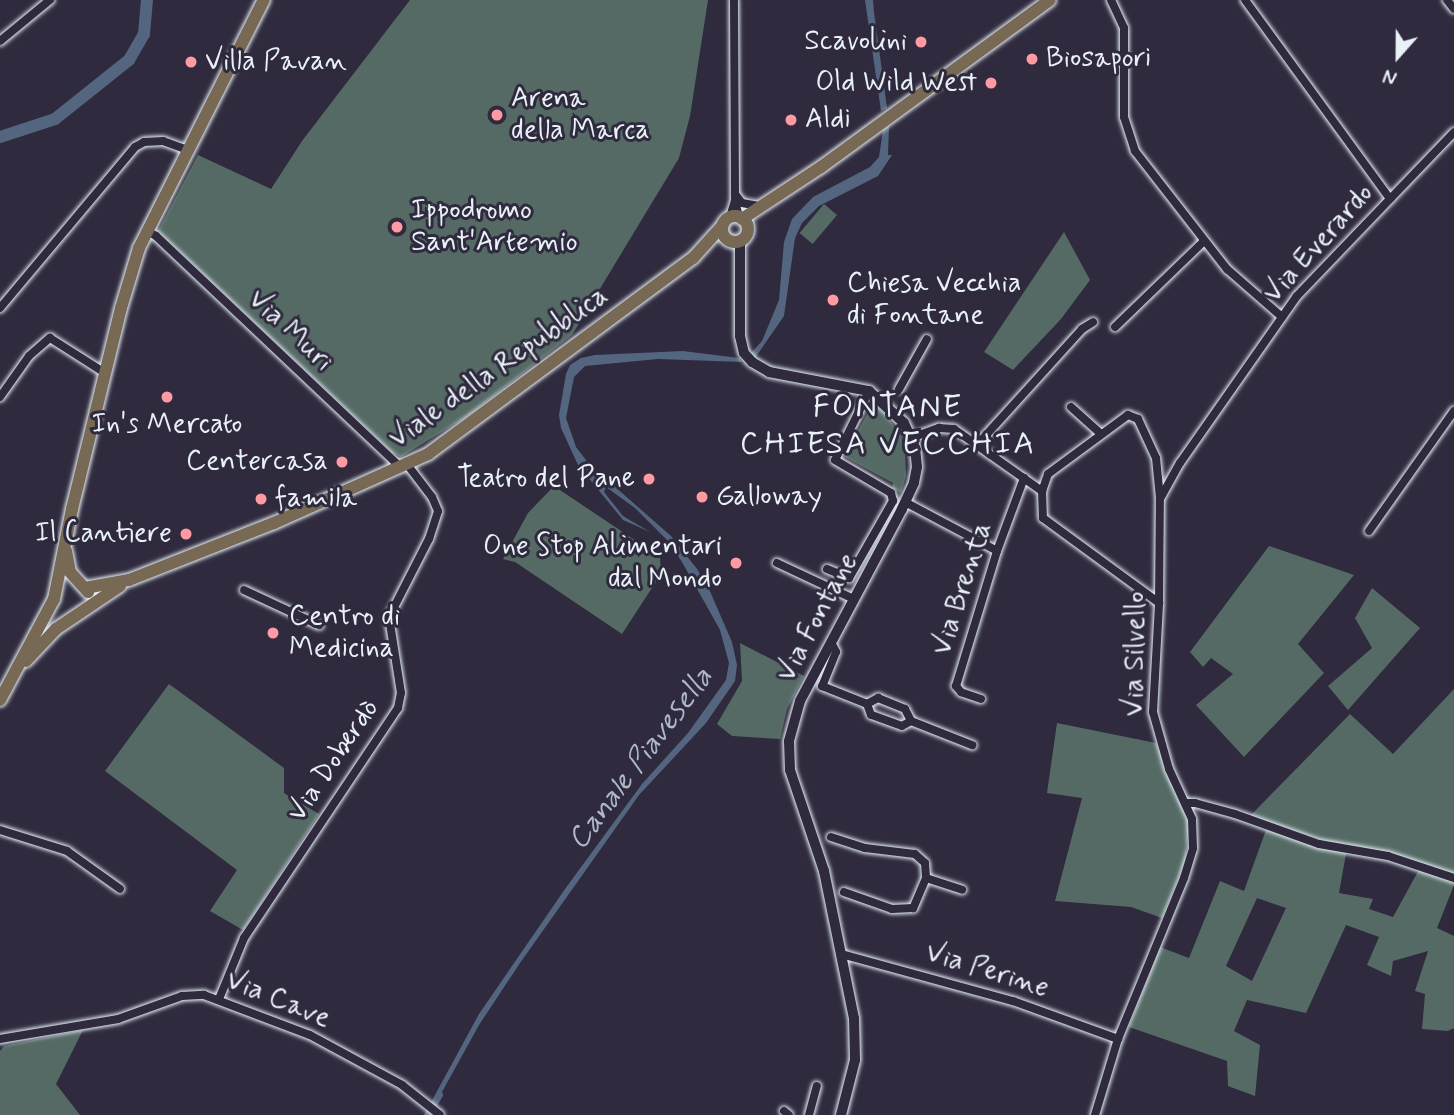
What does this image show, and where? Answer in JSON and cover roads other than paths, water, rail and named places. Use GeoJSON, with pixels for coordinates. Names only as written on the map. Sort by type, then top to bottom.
{"type":"FeatureCollection","features":[{"type":"Feature","properties":{"kind":"main road"},"geometry":{"type":"LineString","coordinates":[[73,618],[59,612],[55,597],[72,509],[130,273],[147,231],[264,0]]}},
{"type":"Feature","properties":{"kind":"main road","name":"Viale della Repubblica"},"geometry":{"type":"LineString","coordinates":[[129,580],[261,528],[428,454],[693,258],[735,231],[1051,0]]}},
{"type":"Feature","properties":{"kind":"main road","name":"Viale della Repubblica"},"geometry":{"type":"LineString","coordinates":[[735,231],[762,206],[792,187]]}},
{"type":"Feature","properties":{"kind":"main road"},"geometry":{"type":"LineString","coordinates":[[72,509],[66,562],[89,597],[85,612]]}},
{"type":"Feature","properties":{"kind":"main road"},"geometry":{"type":"LineString","coordinates":[[13,678],[46,601],[72,509]]}},
{"type":"Feature","properties":{"kind":"main road"},"geometry":{"type":"LineString","coordinates":[[23,653],[66,583],[83,587],[129,580]]}},
{"type":"Feature","properties":{"kind":"main road"},"geometry":{"type":"LineString","coordinates":[[0,700],[41,642],[129,580]]}},
{"type":"Feature","properties":{"kind":"street"},"geometry":{"type":"LineString","coordinates":[[0,41],[50,0]]}},
{"type":"Feature","properties":{"kind":"street"},"geometry":{"type":"LineString","coordinates":[[734,0],[735,231],[740,336],[748,357],[778,374],[869,391],[834,457],[837,463],[891,493],[893,501],[849,578],[827,569]]}},
{"type":"Feature","properties":{"kind":"street"},"geometry":{"type":"LineString","coordinates":[[1111,0],[1124,28],[1125,117],[1130,143],[1227,269],[1282,317]]}},
{"type":"Feature","properties":{"kind":"street"},"geometry":{"type":"LineString","coordinates":[[1245,0],[1390,199]]}},
{"type":"Feature","properties":{"kind":"street"},"geometry":{"type":"LineString","coordinates":[[1447,0],[1454,9]]}},
{"type":"Feature","properties":{"kind":"street","name":"Via Everardo"},"geometry":{"type":"LineString","coordinates":[[1160,498],[1180,463],[1313,277],[1454,132]]}},
{"type":"Feature","properties":{"kind":"street"},"geometry":{"type":"LineString","coordinates":[[0,308],[135,147],[144,142],[163,141],[188,150]]}},
{"type":"Feature","properties":{"kind":"street"},"geometry":{"type":"LineString","coordinates":[[735,197],[747,205],[762,206]]}},
{"type":"Feature","properties":{"kind":"street","name":"Via Muri"},"geometry":{"type":"LineString","coordinates":[[147,231],[156,236],[403,465]]}},
{"type":"Feature","properties":{"kind":"street"},"geometry":{"type":"LineString","coordinates":[[1115,327],[1204,241]]}},
{"type":"Feature","properties":{"kind":"street"},"geometry":{"type":"LineString","coordinates":[[976,445],[1082,329],[1093,322]]}},
{"type":"Feature","properties":{"kind":"street"},"geometry":{"type":"LineString","coordinates":[[0,397],[29,356],[50,338],[104,373]]}},
{"type":"Feature","properties":{"kind":"street"},"geometry":{"type":"LineString","coordinates":[[899,388],[927,339]]}},
{"type":"Feature","properties":{"kind":"street","name":"Via Fontane"},"geometry":{"type":"LineString","coordinates":[[845,1114],[855,1060],[856,1034],[824,871],[788,759],[792,723],[807,686],[892,528],[905,502],[917,467],[911,438],[904,423],[869,391]]}},
{"type":"Feature","properties":{"kind":"street"},"geometry":{"type":"LineString","coordinates":[[1071,407],[1101,434]]}},
{"type":"Feature","properties":{"kind":"street"},"geometry":{"type":"LineString","coordinates":[[1369,531],[1454,411]]}},
{"type":"Feature","properties":{"kind":"street","name":"Via Silvello"},"geometry":{"type":"LineString","coordinates":[[1045,483],[1124,416],[1135,416],[1147,435],[1157,467],[1160,498],[1159,603],[1153,712],[1169,769],[1185,803],[1194,835],[1191,859],[1118,1039],[1095,1115]]}},
{"type":"Feature","properties":{"kind":"street"},"geometry":{"type":"LineString","coordinates":[[911,438],[948,427],[1024,478],[1045,483]]}},
{"type":"Feature","properties":{"kind":"street"},"geometry":{"type":"LineString","coordinates":[[1157,467],[1167,472],[1180,463]]}},
{"type":"Feature","properties":{"kind":"street","name":"Via Doberdò"},"geometry":{"type":"LineString","coordinates":[[219,999],[244,938],[323,817],[396,714],[401,693],[388,617],[429,539],[438,510],[432,497],[403,465]]}},
{"type":"Feature","properties":{"kind":"street"},"geometry":{"type":"LineString","coordinates":[[1024,478],[1045,483]]}},
{"type":"Feature","properties":{"kind":"street","name":"Via Brenta"},"geometry":{"type":"LineString","coordinates":[[981,699],[961,692],[956,686],[997,551],[1024,478]]}},
{"type":"Feature","properties":{"kind":"street"},"geometry":{"type":"LineString","coordinates":[[1045,483],[1043,518],[1159,603]]}},
{"type":"Feature","properties":{"kind":"street"},"geometry":{"type":"LineString","coordinates":[[905,502],[997,551]]}},
{"type":"Feature","properties":{"kind":"street"},"geometry":{"type":"LineString","coordinates":[[881,522],[892,528]]}},
{"type":"Feature","properties":{"kind":"street"},"geometry":{"type":"LineString","coordinates":[[777,563],[854,598]]}},
{"type":"Feature","properties":{"kind":"street"},"geometry":{"type":"LineString","coordinates":[[1137,585],[1150,590],[1159,584]]}},
{"type":"Feature","properties":{"kind":"street"},"geometry":{"type":"LineString","coordinates":[[244,590],[274,609],[319,625]]}},
{"type":"Feature","properties":{"kind":"street"},"geometry":{"type":"LineString","coordinates":[[821,686],[836,652],[831,642]]}},
{"type":"Feature","properties":{"kind":"street"},"geometry":{"type":"LineString","coordinates":[[807,686],[821,686],[867,704],[872,715],[898,726],[911,721]]}},
{"type":"Feature","properties":{"kind":"street"},"geometry":{"type":"LineString","coordinates":[[867,704],[878,698],[905,709],[911,721],[972,745]]}},
{"type":"Feature","properties":{"kind":"street"},"geometry":{"type":"LineString","coordinates":[[1185,803],[1195,803],[1235,814],[1319,844],[1388,856],[1454,878]]}},
{"type":"Feature","properties":{"kind":"street"},"geometry":{"type":"LineString","coordinates":[[0,830],[67,851],[120,888]]}},
{"type":"Feature","properties":{"kind":"street"},"geometry":{"type":"LineString","coordinates":[[831,837],[865,848],[915,855],[925,863],[926,878],[913,908],[904,911],[844,892]]}},
{"type":"Feature","properties":{"kind":"street"},"geometry":{"type":"LineString","coordinates":[[926,878],[962,890]]}},
{"type":"Feature","properties":{"kind":"street","name":"Via Perine"},"geometry":{"type":"LineString","coordinates":[[841,954],[1013,1001],[1118,1039]]}},
{"type":"Feature","properties":{"kind":"street","name":"Via Cave"},"geometry":{"type":"LineString","coordinates":[[0,1039],[21,1038],[118,1019],[188,995],[219,999],[310,1035],[418,1096],[440,1115]]}},
{"type":"Feature","properties":{"kind":"street"},"geometry":{"type":"LineString","coordinates":[[0,1046],[21,1038]]}},
{"type":"Feature","properties":{"kind":"street"},"geometry":{"type":"LineString","coordinates":[[809,1115],[817,1086]]}},
{"type":"Feature","properties":{"kind":"water"},"geometry":{"type":"Polygon","coordinates":[[[865,0],[873,0],[887,108],[881,111],[865,0]]]}},
{"type":"Feature","properties":{"kind":"water"},"geometry":{"type":"Polygon","coordinates":[[[889,126],[888,155],[892,155],[878,176],[819,206],[802,223],[795,238],[784,316],[755,358],[751,353],[762,341],[779,300],[784,242],[792,219],[813,197],[870,167],[879,157],[883,130],[889,126]]]}},
{"type":"Feature","properties":{"kind":"water"},"geometry":{"type":"Polygon","coordinates":[[[683,351],[739,358],[742,362],[658,359],[585,366],[574,377],[566,418],[576,447],[589,464],[671,536],[697,569],[709,589],[732,642],[737,665],[735,681],[706,723],[639,795],[479,1025],[437,1101],[433,1099],[479,1014],[565,889],[642,784],[688,733],[726,680],[729,663],[720,630],[682,562],[668,541],[635,508],[606,487],[604,492],[623,516],[650,532],[623,520],[578,465],[561,428],[559,415],[566,374],[570,365],[581,358],[683,351]]]}},
{"type":"Feature","properties":{"kind":"waterway"},"geometry":{"type":"LineString","coordinates":[[0,137],[55,119],[129,60],[144,34],[147,0]]}},
{"type":"Feature","properties":{"kind":"waterway","name":"Canale Piavesella"},"geometry":{"type":"LineString","coordinates":[[427,1115],[439,1094]]}},
{"type":"Feature","properties":{"kind":"place","name":"Scavolini"},"geometry":{"type":"Point","coordinates":[921,42]}},
{"type":"Feature","properties":{"kind":"place","name":"Biosapori"},"geometry":{"type":"Point","coordinates":[1032,59]}},
{"type":"Feature","properties":{"kind":"place","name":"Villa Pavan"},"geometry":{"type":"Point","coordinates":[191,62]}},
{"type":"Feature","properties":{"kind":"place","name":"Old Wild West"},"geometry":{"type":"Point","coordinates":[991,83]}},
{"type":"Feature","properties":{"kind":"place","name":"Arena della Marca"},"geometry":{"type":"Point","coordinates":[497,115]}},
{"type":"Feature","properties":{"kind":"place","name":"Aldi"},"geometry":{"type":"Point","coordinates":[791,120]}},
{"type":"Feature","properties":{"kind":"place","name":"Ippodromo Sant'Artemio"},"geometry":{"type":"Point","coordinates":[397,227]}},
{"type":"Feature","properties":{"kind":"place","name":"Chiesa Vecchia di Fontane"},"geometry":{"type":"Point","coordinates":[833,300]}},
{"type":"Feature","properties":{"kind":"place","name":"In's Mercato"},"geometry":{"type":"Point","coordinates":[167,397]}},
{"type":"Feature","properties":{"kind":"place","name":"Centercasa"},"geometry":{"type":"Point","coordinates":[342,462]}},
{"type":"Feature","properties":{"kind":"place","name":"Teatro del Pane"},"geometry":{"type":"Point","coordinates":[649,479]}},
{"type":"Feature","properties":{"kind":"place","name":"Galloway"},"geometry":{"type":"Point","coordinates":[702,497]}},
{"type":"Feature","properties":{"kind":"place","name":"famila"},"geometry":{"type":"Point","coordinates":[261,499]}},
{"type":"Feature","properties":{"kind":"place","name":"Il Cantiere"},"geometry":{"type":"Point","coordinates":[186,534]}},
{"type":"Feature","properties":{"kind":"place","name":"One Stop Alimentari dal Mondo"},"geometry":{"type":"Point","coordinates":[736,563]}},
{"type":"Feature","properties":{"kind":"place","name":"Centro di Medicina"},"geometry":{"type":"Point","coordinates":[273,633]}},
{"type":"Feature","properties":{"kind":"district","name":"FONTANE CHIESA VECCHIA"},"geometry":{"type":"Point","coordinates":[888,426]}}]}
